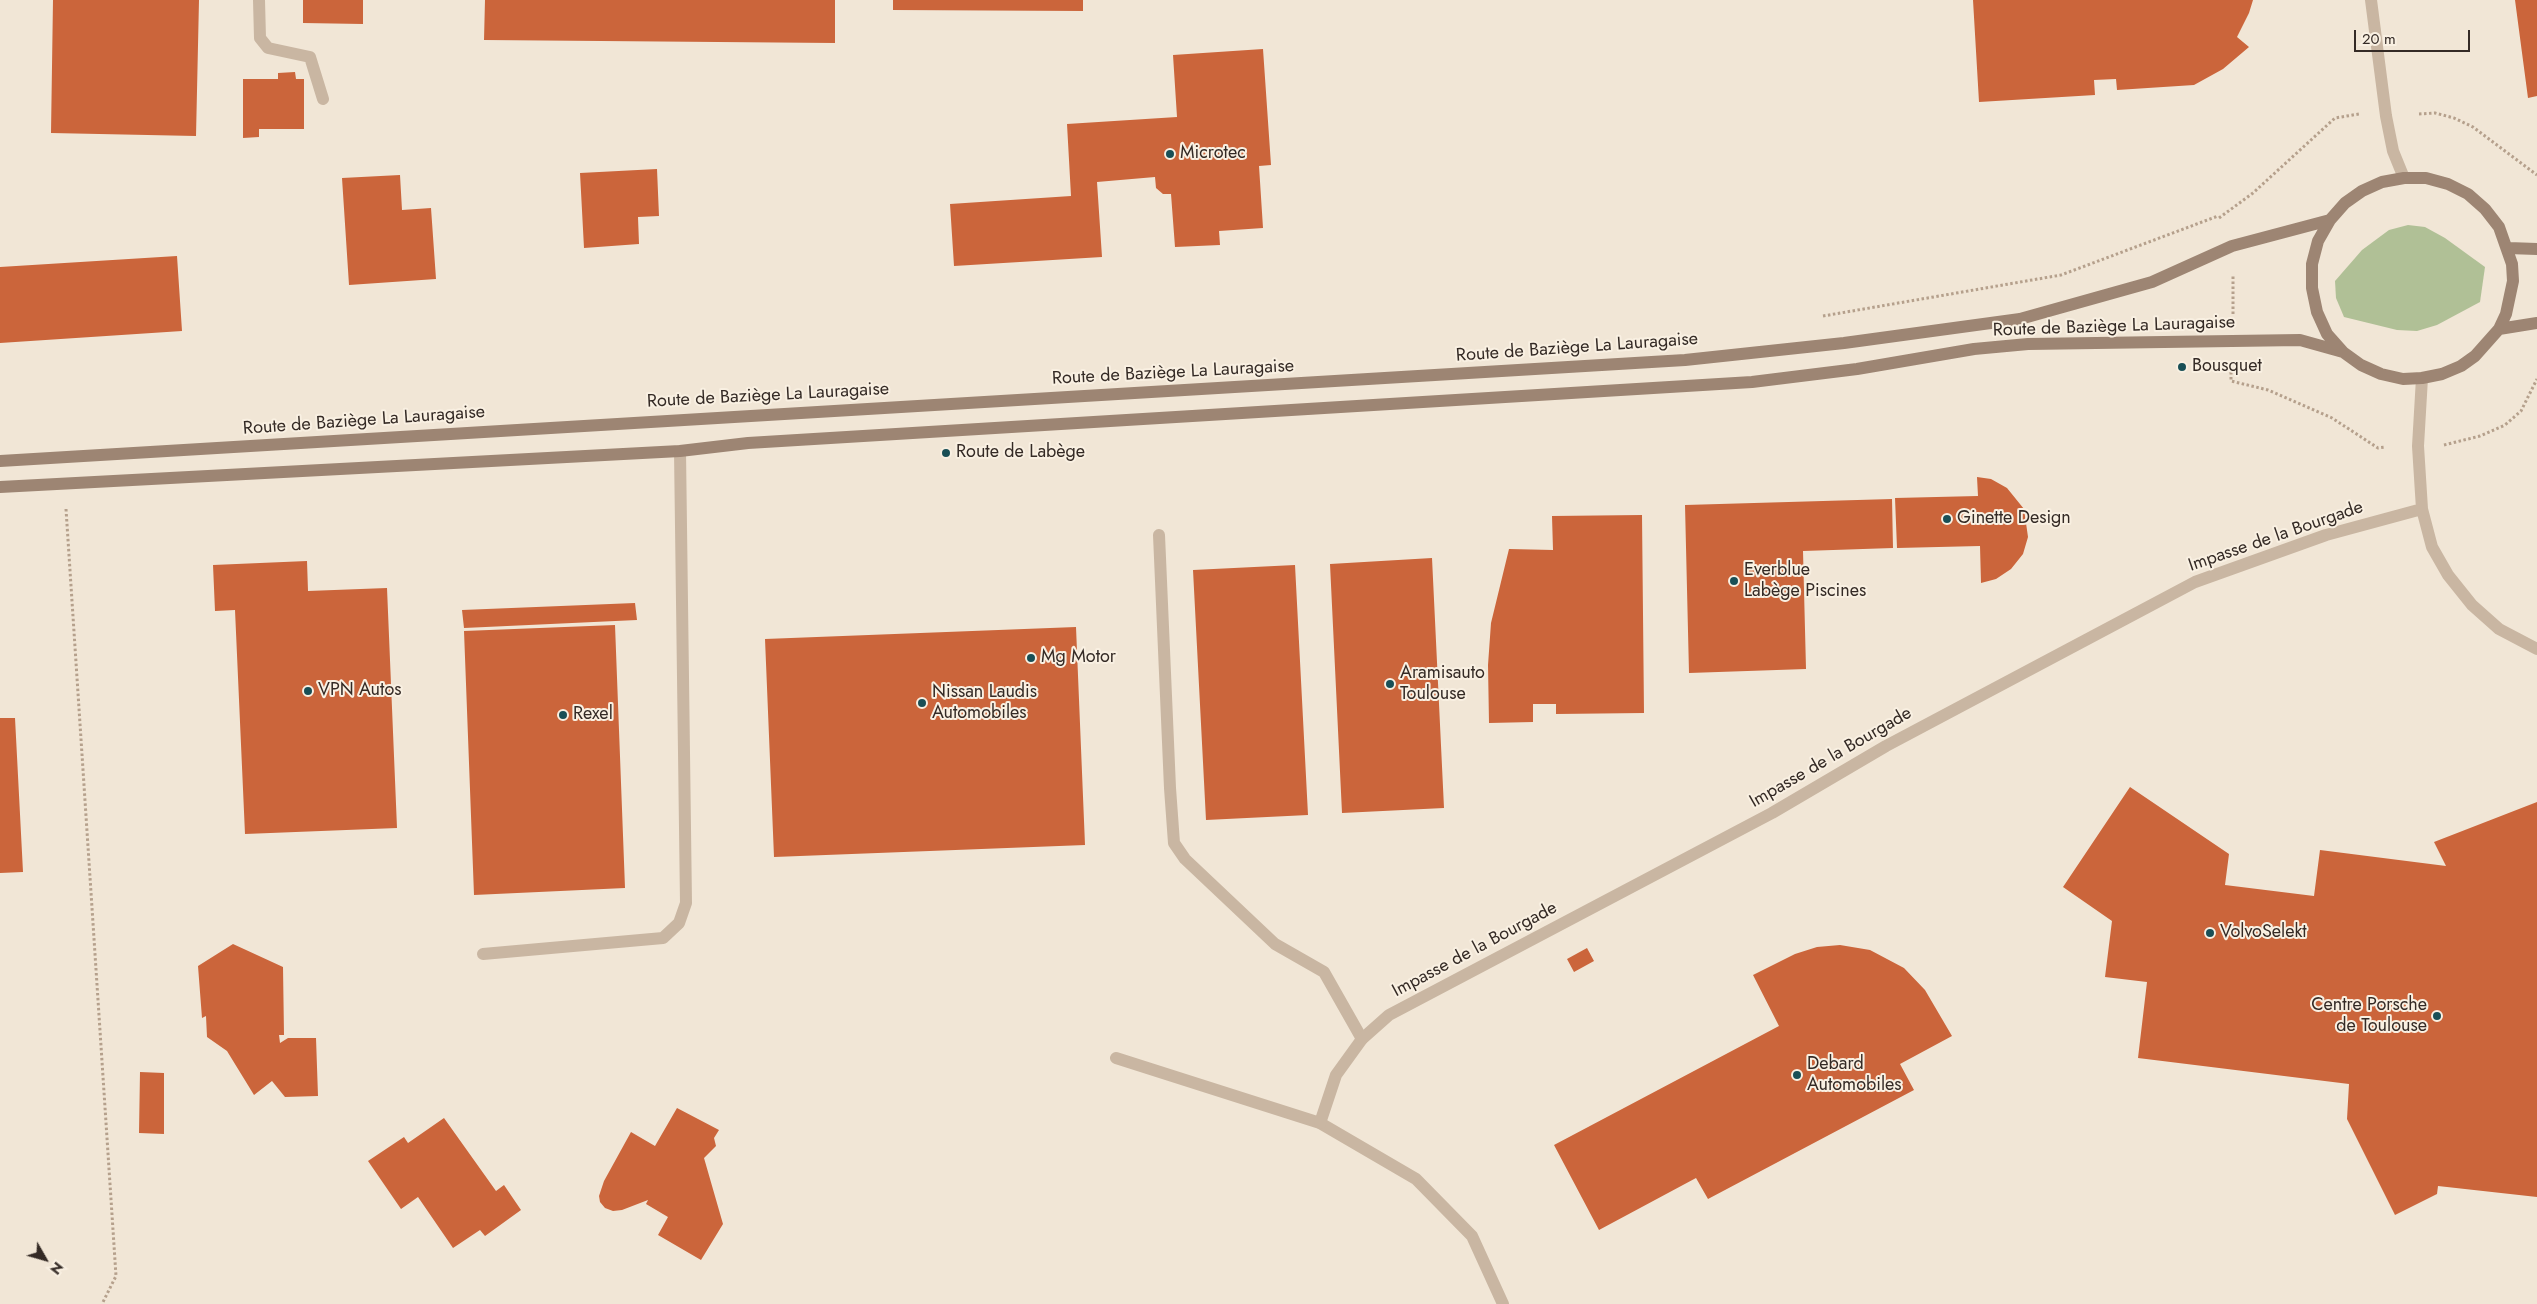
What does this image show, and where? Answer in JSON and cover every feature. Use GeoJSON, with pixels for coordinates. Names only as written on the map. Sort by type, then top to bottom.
{"type":"FeatureCollection","features":[{"type":"Feature","properties":{"kind":"main road"},"geometry":{"type":"LineString","coordinates":[[2404,178],[2426,178],[2448,184],[2468,194],[2485,209],[2499,227],[2508,248],[2513,281],[2506,314],[2499,329],[2488,343],[2461,366],[2442,374],[2422,378],[2403,378],[2380,374],[2360,365],[2343,352],[2324,327],[2317,312],[2312,288],[2312,264],[2318,241],[2330,220],[2345,203],[2362,191],[2382,182],[2404,178]]}},
{"type":"Feature","properties":{"kind":"main road","name":"Route de Baziège La Lauragaise"},"geometry":{"type":"LineString","coordinates":[[0,461],[1685,360],[1844,343],[2020,319],[2152,282],[2232,246],[2330,220]]}},
{"type":"Feature","properties":{"kind":"main road"},"geometry":{"type":"LineString","coordinates":[[2508,248],[2537,249]]}},
{"type":"Feature","properties":{"kind":"main road"},"geometry":{"type":"LineString","coordinates":[[2499,329],[2537,323]]}},
{"type":"Feature","properties":{"kind":"main road","name":"Route de Baziège La Lauragaise"},"geometry":{"type":"LineString","coordinates":[[0,487],[680,452],[748,443],[1752,382],[1857,369],[1974,349],[2028,344],[2300,340],[2343,352]]}},
{"type":"Feature","properties":{"kind":"street"},"geometry":{"type":"LineString","coordinates":[[259,0],[260,38],[268,48],[310,57],[323,99]]}},
{"type":"Feature","properties":{"kind":"street"},"geometry":{"type":"LineString","coordinates":[[2371,0],[2386,116],[2393,151],[2404,178]]}},
{"type":"Feature","properties":{"kind":"street"},"geometry":{"type":"LineString","coordinates":[[2422,378],[2418,446],[2422,509],[2432,547],[2448,575],[2472,605],[2499,629],[2537,649]]}},
{"type":"Feature","properties":{"kind":"street"},"geometry":{"type":"LineString","coordinates":[[483,954],[663,938],[679,923],[686,903],[680,452]]}},
{"type":"Feature","properties":{"kind":"street","name":"Impasse de la Bourgade"},"geometry":{"type":"LineString","coordinates":[[1320,1123],[1336,1075],[1362,1039],[1389,1015],[1772,813],[1886,746],[2195,582],[2326,535],[2422,509]]}},
{"type":"Feature","properties":{"kind":"street"},"geometry":{"type":"LineString","coordinates":[[1158,535],[1174,843],[1186,859],[1275,944],[1324,972],[1362,1039]]}},
{"type":"Feature","properties":{"kind":"street"},"geometry":{"type":"LineString","coordinates":[[1116,1058],[1320,1123],[1416,1179],[1472,1236],[1502,1303]]}},
{"type":"Feature","properties":{"kind":"path"},"geometry":{"type":"LineString","coordinates":[[1821,316],[2061,275],[2218,216],[2253,193],[2335,118],[2354,113],[2362,114]]}},
{"type":"Feature","properties":{"kind":"path"},"geometry":{"type":"LineString","coordinates":[[2419,114],[2435,113],[2454,118],[2472,127],[2537,175]]}},
{"type":"Feature","properties":{"kind":"path"},"geometry":{"type":"LineString","coordinates":[[2218,216],[2221,222]]}},
{"type":"Feature","properties":{"kind":"path"},"geometry":{"type":"LineString","coordinates":[[2232,266],[2233,314]]}},
{"type":"Feature","properties":{"kind":"path"},"geometry":{"type":"LineString","coordinates":[[2231,365],[2231,381],[2268,390],[2332,418],[2378,448],[2386,447]]}},
{"type":"Feature","properties":{"kind":"path"},"geometry":{"type":"LineString","coordinates":[[2444,445],[2480,436],[2505,425],[2521,411],[2537,379]]}},
{"type":"Feature","properties":{"kind":"path"},"geometry":{"type":"LineString","coordinates":[[65,483],[116,1276],[102,1304]]}},
{"type":"Feature","properties":{"kind":"green space"},"geometry":{"type":"Polygon","coordinates":[[[2408,225],[2425,227],[2445,238],[2485,267],[2480,302],[2437,325],[2417,331],[2397,330],[2344,317],[2336,298],[2335,281],[2362,250],[2389,230],[2408,225]]]}},
{"type":"Feature","properties":{"kind":"building"},"geometry":{"type":"Polygon","coordinates":[[[53,0],[199,0],[196,136],[51,133],[53,0]]]}},
{"type":"Feature","properties":{"kind":"building"},"geometry":{"type":"Polygon","coordinates":[[[303,0],[363,0],[363,24],[303,23],[303,0]]]}},
{"type":"Feature","properties":{"kind":"building"},"geometry":{"type":"Polygon","coordinates":[[[485,0],[835,0],[835,43],[484,40],[485,0]]]}},
{"type":"Feature","properties":{"kind":"building"},"geometry":{"type":"Polygon","coordinates":[[[893,0],[1083,0],[1083,11],[893,10],[893,0]]]}},
{"type":"Feature","properties":{"kind":"building"},"geometry":{"type":"Polygon","coordinates":[[[1973,0],[2253,0],[2237,37],[2249,47],[2223,69],[2194,85],[2117,90],[2116,79],[2094,80],[2095,95],[1979,102],[1973,0]]]}},
{"type":"Feature","properties":{"kind":"building"},"geometry":{"type":"Polygon","coordinates":[[[2515,0],[2537,0],[2537,96],[2528,98],[2515,0]]]}},
{"type":"Feature","properties":{"kind":"building","name":"Microtec"},"geometry":{"type":"Polygon","coordinates":[[[1263,49],[1271,165],[1259,166],[1263,228],[1219,231],[1220,245],[1175,247],[1171,194],[1163,194],[1156,188],[1155,177],[1097,182],[1102,257],[954,266],[950,204],[1071,196],[1067,124],[1177,117],[1173,55],[1263,49]]]}},
{"type":"Feature","properties":{"kind":"building"},"geometry":{"type":"Polygon","coordinates":[[[295,72],[296,79],[304,79],[304,129],[259,129],[259,137],[243,138],[243,79],[278,79],[278,73],[295,72]]]}},
{"type":"Feature","properties":{"kind":"building"},"geometry":{"type":"Polygon","coordinates":[[[657,169],[659,216],[638,217],[639,244],[584,248],[580,173],[657,169]]]}},
{"type":"Feature","properties":{"kind":"building"},"geometry":{"type":"Polygon","coordinates":[[[400,175],[402,210],[431,208],[436,279],[349,285],[342,178],[400,175]]]}},
{"type":"Feature","properties":{"kind":"building"},"geometry":{"type":"Polygon","coordinates":[[[177,256],[182,331],[0,343],[0,267],[177,256]]]}},
{"type":"Feature","properties":{"kind":"building"},"geometry":{"type":"Polygon","coordinates":[[[1977,477],[1991,479],[2007,488],[2024,509],[2028,537],[2023,554],[2011,569],[1996,579],[1981,583],[1980,546],[1897,548],[1895,498],[1978,496],[1977,477]]]}},
{"type":"Feature","properties":{"kind":"building"},"geometry":{"type":"Polygon","coordinates":[[[1892,499],[1893,548],[1803,551],[1806,669],[1689,673],[1685,505],[1892,499]]]}},
{"type":"Feature","properties":{"kind":"building"},"geometry":{"type":"Polygon","coordinates":[[[1642,515],[1644,713],[1556,714],[1556,704],[1533,704],[1533,722],[1489,723],[1488,665],[1491,623],[1509,549],[1553,550],[1552,516],[1642,515]]]}},
{"type":"Feature","properties":{"kind":"building"},"geometry":{"type":"Polygon","coordinates":[[[1432,558],[1444,808],[1342,813],[1330,564],[1432,558]]]}},
{"type":"Feature","properties":{"kind":"building"},"geometry":{"type":"Polygon","coordinates":[[[307,561],[308,591],[387,588],[397,828],[245,834],[235,610],[215,611],[213,565],[307,561]]]}},
{"type":"Feature","properties":{"kind":"building"},"geometry":{"type":"Polygon","coordinates":[[[1295,565],[1308,815],[1206,820],[1193,570],[1295,565]]]}},
{"type":"Feature","properties":{"kind":"building"},"geometry":{"type":"Polygon","coordinates":[[[635,603],[637,620],[464,628],[462,610],[635,603]]]}},
{"type":"Feature","properties":{"kind":"building"},"geometry":{"type":"Polygon","coordinates":[[[615,625],[625,888],[474,895],[464,631],[615,625]]]}},
{"type":"Feature","properties":{"kind":"building"},"geometry":{"type":"Polygon","coordinates":[[[1076,627],[1085,845],[774,857],[765,639],[1076,627]]]}},
{"type":"Feature","properties":{"kind":"building"},"geometry":{"type":"Polygon","coordinates":[[[0,718],[15,718],[23,872],[0,873],[0,718]]]}},
{"type":"Feature","properties":{"kind":"building"},"geometry":{"type":"Polygon","coordinates":[[[2130,787],[2229,854],[2225,885],[2314,896],[2320,850],[2446,866],[2434,842],[2537,802],[2537,1197],[2438,1186],[2437,1194],[2395,1215],[2347,1119],[2349,1084],[2138,1058],[2147,982],[2105,977],[2112,921],[2063,887],[2130,787]]]}},
{"type":"Feature","properties":{"kind":"building"},"geometry":{"type":"Polygon","coordinates":[[[233,944],[283,967],[284,1035],[279,1035],[280,1043],[288,1038],[316,1038],[318,1096],[285,1097],[272,1081],[254,1095],[227,1051],[207,1037],[206,1016],[202,1018],[198,966],[233,944]]]}},
{"type":"Feature","properties":{"kind":"building","name":"Debard Automobiles"},"geometry":{"type":"Polygon","coordinates":[[[1840,945],[1870,950],[1904,968],[1925,990],[1952,1036],[1900,1064],[1914,1090],[1708,1199],[1696,1178],[1599,1230],[1554,1145],[1779,1026],[1753,975],[1795,954],[1817,947],[1840,945]]]}},
{"type":"Feature","properties":{"kind":"building"},"geometry":{"type":"Polygon","coordinates":[[[1587,948],[1594,961],[1574,972],[1567,959],[1587,948]]]}},
{"type":"Feature","properties":{"kind":"building"},"geometry":{"type":"Polygon","coordinates":[[[140,1072],[164,1073],[164,1134],[139,1133],[140,1072]]]}},
{"type":"Feature","properties":{"kind":"building"},"geometry":{"type":"Polygon","coordinates":[[[677,1108],[719,1130],[714,1138],[716,1146],[704,1158],[723,1224],[701,1260],[658,1235],[668,1217],[646,1204],[648,1200],[622,1210],[613,1211],[605,1208],[600,1202],[599,1196],[604,1181],[631,1132],[655,1146],[677,1108]]]}},
{"type":"Feature","properties":{"kind":"building"},"geometry":{"type":"Polygon","coordinates":[[[444,1118],[496,1191],[504,1185],[521,1210],[485,1236],[480,1230],[453,1248],[418,1197],[401,1209],[368,1161],[404,1137],[408,1143],[444,1118]]]}},
{"type":"Feature","properties":{"kind":"place","name":"Microtec"},"geometry":{"type":"Point","coordinates":[1170,154]}},
{"type":"Feature","properties":{"kind":"place","name":"Bousquet"},"geometry":{"type":"Point","coordinates":[2182,367]}},
{"type":"Feature","properties":{"kind":"place","name":"Route de Labège"},"geometry":{"type":"Point","coordinates":[946,453]}},
{"type":"Feature","properties":{"kind":"place","name":"Ginette Design"},"geometry":{"type":"Point","coordinates":[1947,519]}},
{"type":"Feature","properties":{"kind":"place","name":"Everblue Labège Piscines"},"geometry":{"type":"Point","coordinates":[1734,581]}},
{"type":"Feature","properties":{"kind":"place","name":"Mg Motor"},"geometry":{"type":"Point","coordinates":[1031,658]}},
{"type":"Feature","properties":{"kind":"place","name":"Aramisauto Toulouse"},"geometry":{"type":"Point","coordinates":[1390,684]}},
{"type":"Feature","properties":{"kind":"place","name":"VPN Autos"},"geometry":{"type":"Point","coordinates":[308,691]}},
{"type":"Feature","properties":{"kind":"place","name":"Nissan Laudis Automobiles"},"geometry":{"type":"Point","coordinates":[922,703]}},
{"type":"Feature","properties":{"kind":"place","name":"Rexel"},"geometry":{"type":"Point","coordinates":[563,715]}},
{"type":"Feature","properties":{"kind":"place","name":"VolvoSelekt"},"geometry":{"type":"Point","coordinates":[2210,933]}},
{"type":"Feature","properties":{"kind":"place","name":"Centre Porsche de Toulouse"},"geometry":{"type":"Point","coordinates":[2437,1016]}},
{"type":"Feature","properties":{"kind":"place","name":"Debard Automobiles"},"geometry":{"type":"Point","coordinates":[1797,1075]}}]}
